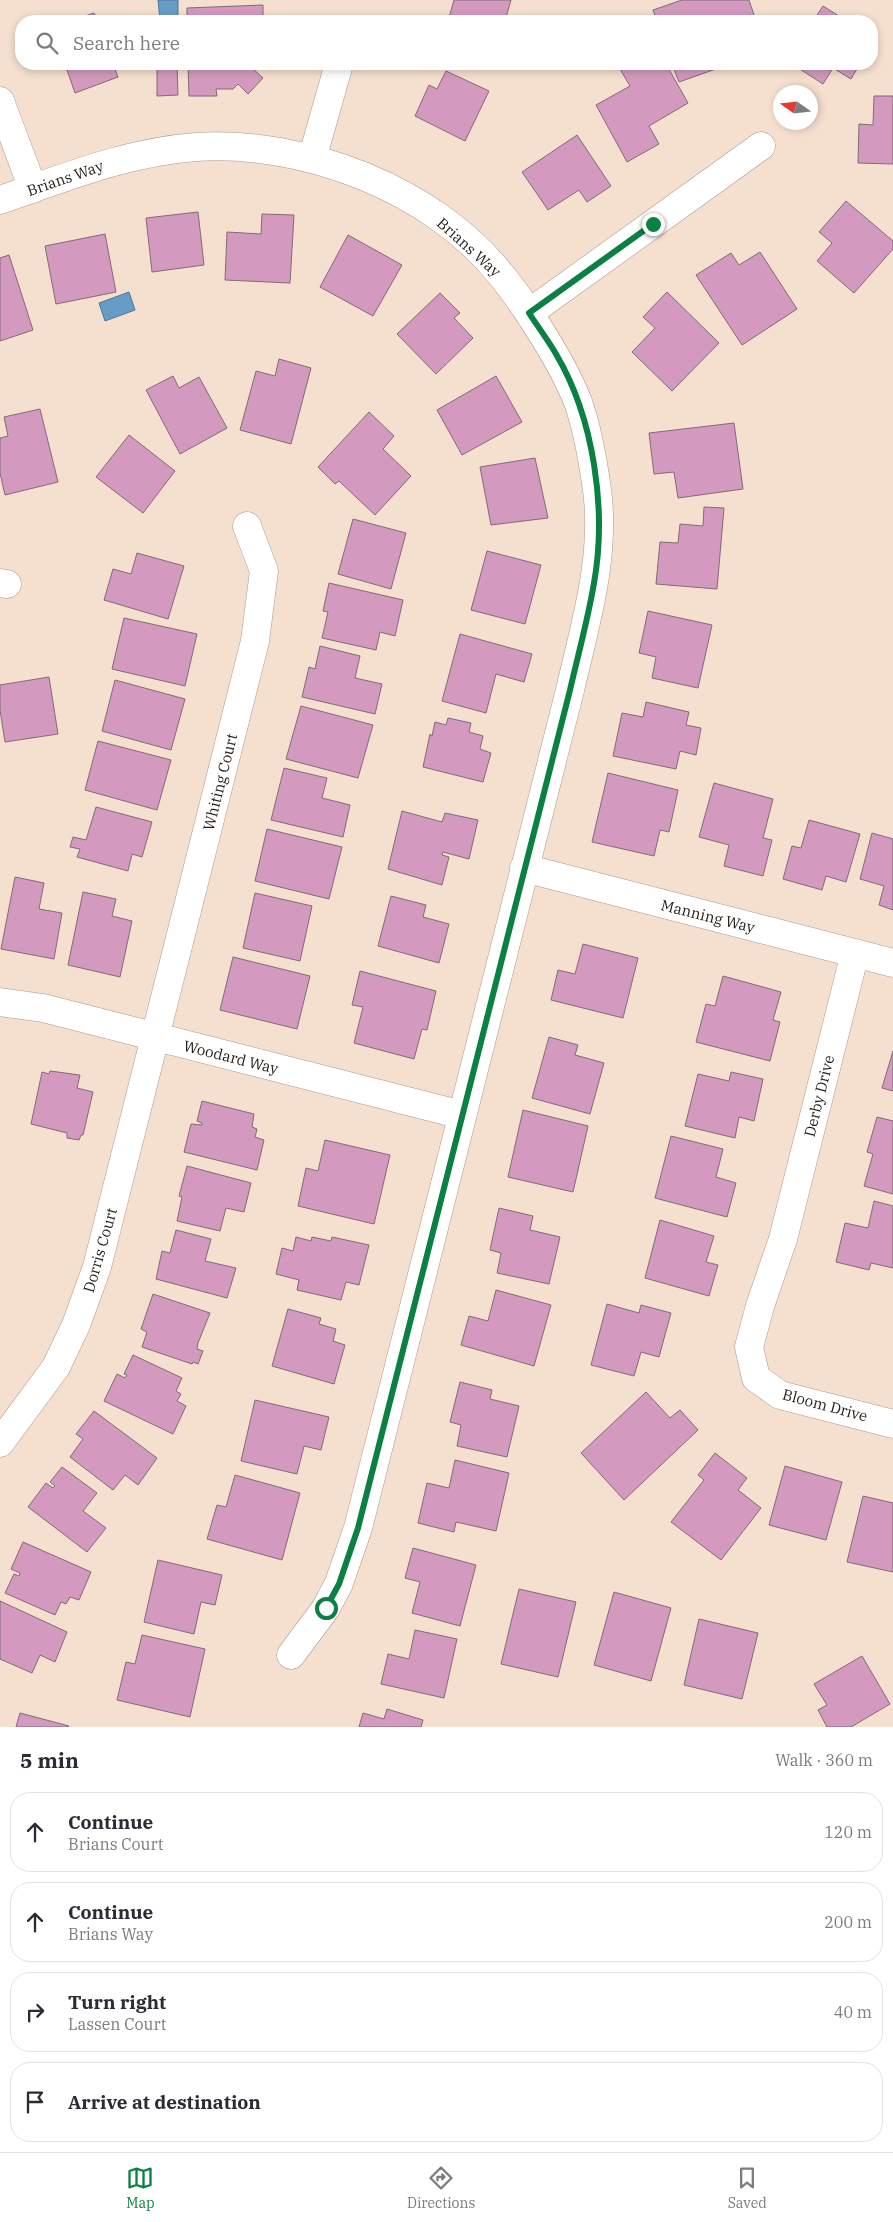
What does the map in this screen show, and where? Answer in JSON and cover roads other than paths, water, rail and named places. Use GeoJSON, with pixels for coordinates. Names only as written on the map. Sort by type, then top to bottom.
{"type":"FeatureCollection","features":[{"type":"Feature","properties":{"kind":"street"},"geometry":{"type":"LineString","coordinates":[[312,159],[337,70]]}},
{"type":"Feature","properties":{"kind":"street"},"geometry":{"type":"LineString","coordinates":[[0,101],[33,188]]}},
{"type":"Feature","properties":{"kind":"street"},"geometry":{"type":"LineString","coordinates":[[529,313],[761,146]]}},
{"type":"Feature","properties":{"kind":"street","name":"Brians Way"},"geometry":{"type":"LineString","coordinates":[[0,200],[126,158],[166,150],[229,147],[271,151],[312,159],[387,186],[442,220],[500,274],[529,313],[557,355],[578,404],[597,491],[600,528],[594,582],[358,1528],[339,1584],[331,1600],[291,1655]]}},
{"type":"Feature","properties":{"kind":"street","name":"Whiting Court"},"geometry":{"type":"LineString","coordinates":[[156,1038],[255,641],[264,571],[247,526]]}},
{"type":"Feature","properties":{"kind":"street","name":"Manning Way"},"geometry":{"type":"LineString","coordinates":[[524,868],[893,963]]}},
{"type":"Feature","properties":{"kind":"street","name":"Derby Drive"},"geometry":{"type":"LineString","coordinates":[[783,1239],[855,953]]}},
{"type":"Feature","properties":{"kind":"street","name":"Woodard Way"},"geometry":{"type":"LineString","coordinates":[[0,1002],[43,1008],[462,1115]]}},
{"type":"Feature","properties":{"kind":"street","name":"Dorris Court"},"geometry":{"type":"LineString","coordinates":[[0,1443],[56,1366],[76,1325],[97,1267],[156,1038]]}},
{"type":"Feature","properties":{"kind":"street","name":"Bloom Drive"},"geometry":{"type":"LineString","coordinates":[[783,1239],[760,1306],[749,1348],[756,1378],[780,1395],[893,1424]]}},
{"type":"Feature","properties":{"kind":"water"},"geometry":{"type":"Polygon","coordinates":[[[158,0],[178,0],[178,15],[159,15],[158,0]]]}},
{"type":"Feature","properties":{"kind":"water"},"geometry":{"type":"Polygon","coordinates":[[[129,292],[135,310],[105,321],[99,303],[129,292]]]}}]}
